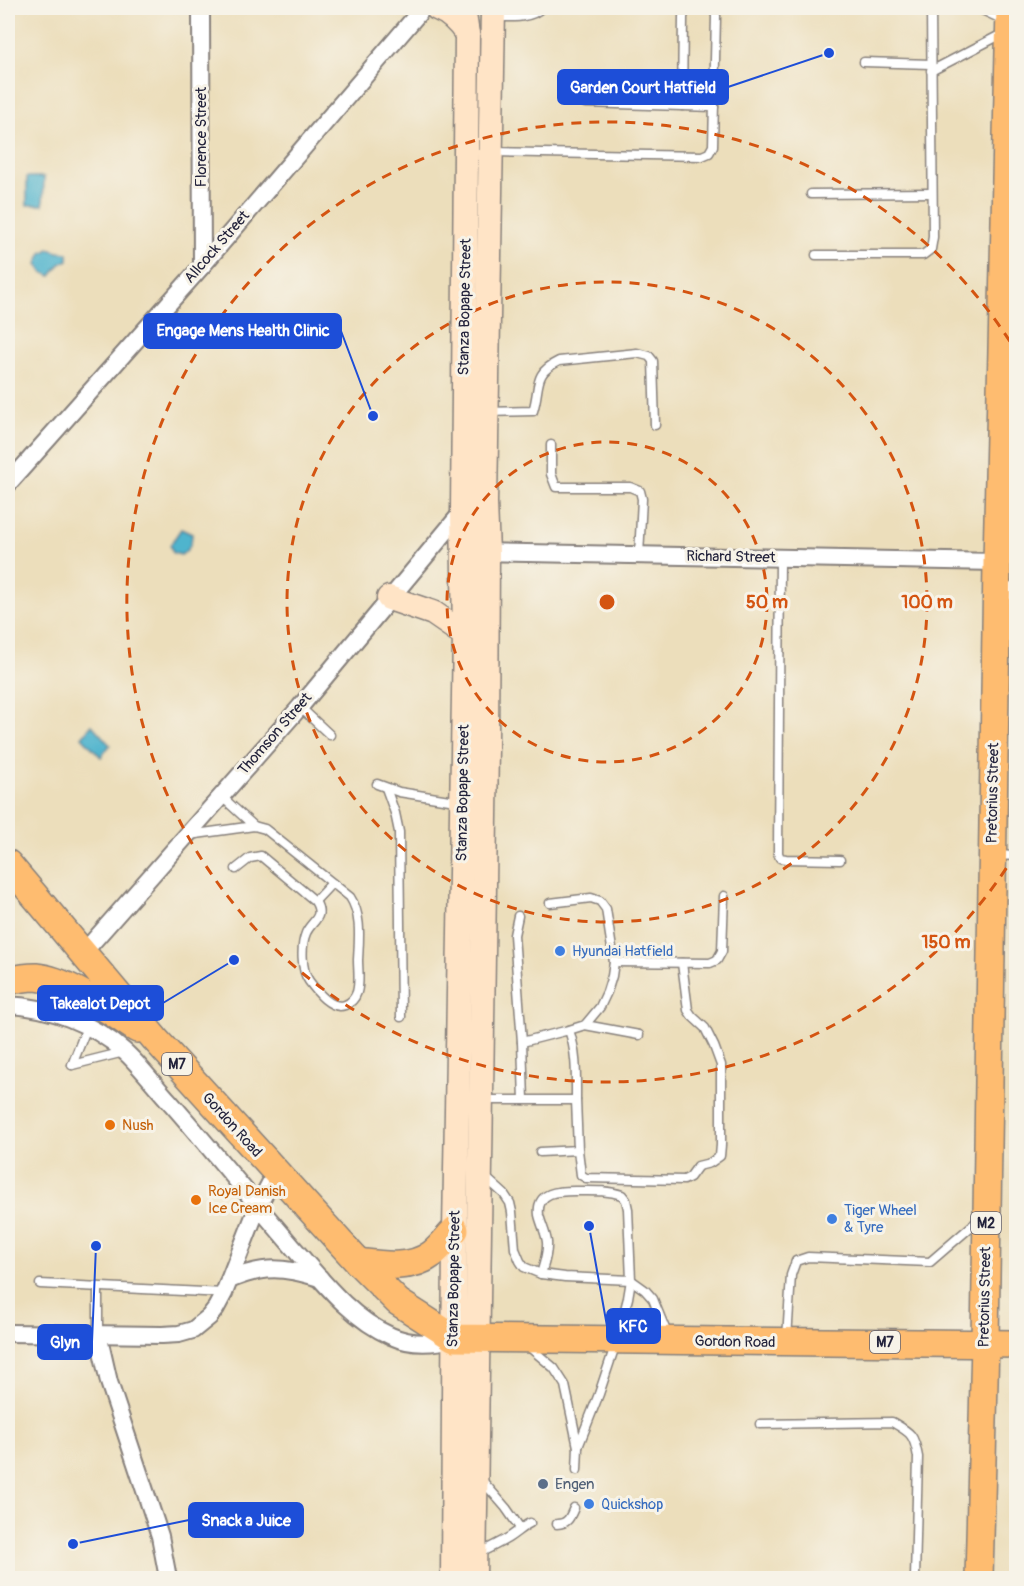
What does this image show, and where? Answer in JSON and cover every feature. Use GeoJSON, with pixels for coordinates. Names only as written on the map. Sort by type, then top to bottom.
{"type":"FeatureCollection","features":[{"type":"Feature","properties":{"kind":"main road"},"geometry":{"type":"LineString","coordinates":[[436,8],[456,19],[467,34]]}},
{"type":"Feature","properties":{"kind":"main road","name":"Stanza Bopape Street"},"geometry":{"type":"LineString","coordinates":[[453,1578],[466,1338],[480,1173],[481,1100],[476,552],[463,511],[467,34],[462,8]]}},
{"type":"Feature","properties":{"kind":"main road","name":"Stanza Bopape Street"},"geometry":{"type":"LineString","coordinates":[[474,1567],[476,1474],[455,1230],[465,635],[476,552],[486,503],[493,12]]}},
{"type":"Feature","properties":{"kind":"main road","name":"Pretorius Street"},"geometry":{"type":"LineString","coordinates":[[979,1578],[987,1213],[1004,855],[996,608],[999,482],[1004,452],[1011,237],[1012,22]]}},
{"type":"Feature","properties":{"kind":"main road"},"geometry":{"type":"LineString","coordinates":[[389,598],[433,613],[465,635]]}},
{"type":"Feature","properties":{"kind":"main road","name":"Gordon Road"},"geometry":{"type":"LineString","coordinates":[[8,864],[155,1040],[357,1262],[399,1302],[466,1338],[1017,1344]]}},
{"type":"Feature","properties":{"kind":"main road"},"geometry":{"type":"LineString","coordinates":[[8,981],[36,978],[68,987],[155,1040]]}},
{"type":"Feature","properties":{"kind":"main road"},"geometry":{"type":"LineString","coordinates":[[357,1262],[401,1265],[419,1261],[430,1256],[455,1230]]}},
{"type":"Feature","properties":{"kind":"street","name":"Florence Street"},"geometry":{"type":"LineString","coordinates":[[201,8],[202,266]]}},
{"type":"Feature","properties":{"kind":"street","name":"Allcock Street"},"geometry":{"type":"LineString","coordinates":[[8,484],[202,266],[423,8]]}},
{"type":"Feature","properties":{"kind":"street"},"geometry":{"type":"LineString","coordinates":[[999,482],[1017,514]]}},
{"type":"Feature","properties":{"kind":"street","name":"Thomson Street"},"geometry":{"type":"LineString","coordinates":[[83,953],[300,707],[463,511]]}},
{"type":"Feature","properties":{"kind":"street","name":"Richard Street"},"geometry":{"type":"LineString","coordinates":[[476,552],[997,562]]}},
{"type":"Feature","properties":{"kind":"street"},"geometry":{"type":"LineString","coordinates":[[996,608],[1017,589]]}},
{"type":"Feature","properties":{"kind":"street","name":"Gordon Road"},"geometry":{"type":"LineString","coordinates":[[8,1005],[23,1006],[66,1016],[125,1052],[321,1279],[360,1317],[393,1337],[412,1342],[466,1338]]}},
{"type":"Feature","properties":{"kind":"street"},"geometry":{"type":"LineString","coordinates":[[8,1333],[162,1335],[187,1332],[198,1326],[216,1308],[258,1206],[276,1173]]}},
{"type":"Feature","properties":{"kind":"street"},"geometry":{"type":"LineString","coordinates":[[226,1287],[252,1271],[269,1268],[297,1271],[321,1279]]}},
{"type":"Feature","properties":{"kind":"street"},"geometry":{"type":"LineString","coordinates":[[98,1334],[109,1382],[160,1536],[168,1578]]}},
{"type":"Feature","properties":{"kind":"lane"},"geometry":{"type":"LineString","coordinates":[[493,12],[523,16],[537,13],[541,8]]}},
{"type":"Feature","properties":{"kind":"lane"},"geometry":{"type":"LineString","coordinates":[[682,106],[684,17],[688,8]]}},
{"type":"Feature","properties":{"kind":"lane"},"geometry":{"type":"LineString","coordinates":[[491,152],[702,156],[709,153],[713,146],[716,16],[714,10],[710,8]]}},
{"type":"Feature","properties":{"kind":"lane"},"geometry":{"type":"LineString","coordinates":[[816,255],[923,255],[931,249],[933,237],[931,8]]}},
{"type":"Feature","properties":{"kind":"lane"},"geometry":{"type":"LineString","coordinates":[[978,8],[1012,22]]}},
{"type":"Feature","properties":{"kind":"lane"},"geometry":{"type":"LineString","coordinates":[[864,62],[931,67],[1012,22]]}},
{"type":"Feature","properties":{"kind":"lane"},"geometry":{"type":"LineString","coordinates":[[585,104],[714,107]]}},
{"type":"Feature","properties":{"kind":"lane"},"geometry":{"type":"LineString","coordinates":[[811,194],[932,193]]}},
{"type":"Feature","properties":{"kind":"lane"},"geometry":{"type":"LineString","coordinates":[[487,412],[533,411],[540,375],[549,366],[559,361],[637,353],[649,356],[653,361],[655,425]]}},
{"type":"Feature","properties":{"kind":"lane"},"geometry":{"type":"LineString","coordinates":[[551,445],[551,474],[556,487],[630,487],[640,491],[642,499],[639,555]]}},
{"type":"Feature","properties":{"kind":"lane"},"geometry":{"type":"LineString","coordinates":[[780,558],[778,853],[780,858],[786,859],[840,860]]}},
{"type":"Feature","properties":{"kind":"lane"},"geometry":{"type":"LineString","coordinates":[[300,707],[330,735]]}},
{"type":"Feature","properties":{"kind":"lane"},"geometry":{"type":"LineString","coordinates":[[401,1017],[399,832],[395,813],[382,786],[399,792],[463,802]]}},
{"type":"Feature","properties":{"kind":"lane"},"geometry":{"type":"LineString","coordinates":[[221,796],[254,826]]}},
{"type":"Feature","properties":{"kind":"lane"},"geometry":{"type":"LineString","coordinates":[[186,836],[254,826],[266,829],[351,900],[358,919],[359,952],[357,992],[351,1002],[343,1006],[328,1002],[309,982],[303,969],[305,936],[317,918],[318,907],[315,901],[261,856],[250,858],[236,869]]}},
{"type":"Feature","properties":{"kind":"lane"},"geometry":{"type":"LineString","coordinates":[[315,901],[332,882]]}},
{"type":"Feature","properties":{"kind":"lane"},"geometry":{"type":"LineString","coordinates":[[614,962],[710,963],[717,960],[722,951],[724,896]]}},
{"type":"Feature","properties":{"kind":"lane"},"geometry":{"type":"LineString","coordinates":[[550,903],[591,898],[600,901],[606,909],[614,962],[612,976],[608,992],[585,1025]]}},
{"type":"Feature","properties":{"kind":"lane"},"geometry":{"type":"LineString","coordinates":[[518,916],[513,935],[522,1042],[524,1100]]}},
{"type":"Feature","properties":{"kind":"lane"},"geometry":{"type":"LineString","coordinates":[[568,1030],[574,1044],[575,1055],[581,1175],[586,1178],[684,1180],[690,1178],[698,1166],[710,1163],[720,1156],[721,1065],[705,1028],[688,1010],[682,963]]}},
{"type":"Feature","properties":{"kind":"lane"},"geometry":{"type":"LineString","coordinates":[[522,1042],[585,1025],[639,1035]]}},
{"type":"Feature","properties":{"kind":"lane"},"geometry":{"type":"LineString","coordinates":[[87,1027],[72,1065],[125,1052]]}},
{"type":"Feature","properties":{"kind":"lane"},"geometry":{"type":"LineString","coordinates":[[481,1100],[576,1100]]}},
{"type":"Feature","properties":{"kind":"lane"},"geometry":{"type":"LineString","coordinates":[[540,1152],[578,1150]]}},
{"type":"Feature","properties":{"kind":"lane"},"geometry":{"type":"LineString","coordinates":[[480,1173],[504,1194],[510,1203],[515,1249],[524,1267],[541,1274],[565,1277],[631,1280],[653,1299],[669,1341]]}},
{"type":"Feature","properties":{"kind":"lane"},"geometry":{"type":"LineString","coordinates":[[541,1274],[547,1252],[546,1238],[539,1216],[543,1199],[553,1192],[606,1191],[622,1195],[626,1200],[629,1226],[631,1280],[617,1340],[578,1447]]}},
{"type":"Feature","properties":{"kind":"lane"},"geometry":{"type":"LineString","coordinates":[[786,1342],[791,1275],[796,1261],[808,1257],[930,1262],[987,1213]]}},
{"type":"Feature","properties":{"kind":"lane"},"geometry":{"type":"LineString","coordinates":[[40,1284],[98,1287],[226,1287]]}},
{"type":"Feature","properties":{"kind":"lane"},"geometry":{"type":"LineString","coordinates":[[98,1287],[98,1334]]}},
{"type":"Feature","properties":{"kind":"lane"},"geometry":{"type":"LineString","coordinates":[[518,1339],[541,1356],[565,1385],[578,1447],[577,1470]]}},
{"type":"Feature","properties":{"kind":"lane"},"geometry":{"type":"LineString","coordinates":[[760,1424],[892,1422],[909,1432],[915,1443],[918,1457],[915,1578]]}},
{"type":"Feature","properties":{"kind":"lane"},"geometry":{"type":"LineString","coordinates":[[476,1474],[520,1528]]}},
{"type":"Feature","properties":{"kind":"lane"},"geometry":{"type":"LineString","coordinates":[[557,1524],[568,1520],[574,1508]]}},
{"type":"Feature","properties":{"kind":"lane"},"geometry":{"type":"LineString","coordinates":[[474,1567],[520,1528],[530,1524]]}},
{"type":"Feature","properties":{"kind":"water"},"geometry":{"type":"Polygon","coordinates":[[[27,177],[44,177],[43,205],[27,205],[27,177]]]}},
{"type":"Feature","properties":{"kind":"water"},"geometry":{"type":"Polygon","coordinates":[[[49,249],[68,253],[68,260],[60,264],[51,276],[42,272],[37,264],[42,253],[49,249]]]}},
{"type":"Feature","properties":{"kind":"water"},"geometry":{"type":"Polygon","coordinates":[[[181,529],[192,534],[190,546],[181,555],[173,553],[170,545],[181,529]]]}},
{"type":"Feature","properties":{"kind":"water"},"geometry":{"type":"Polygon","coordinates":[[[92,725],[110,745],[101,757],[82,737],[92,725]]]}},
{"type":"Feature","properties":{"kind":"place","name":"Garden Court Hatfield"},"geometry":{"type":"Point","coordinates":[829,53]}},
{"type":"Feature","properties":{"kind":"place","name":"Engage Mens Health Clinic"},"geometry":{"type":"Point","coordinates":[373,416]}},
{"type":"Feature","properties":{"kind":"place","name":"Hyundai Hatfield"},"geometry":{"type":"Point","coordinates":[560,951]}},
{"type":"Feature","properties":{"kind":"place","name":"Takealot Depot"},"geometry":{"type":"Point","coordinates":[234,960]}},
{"type":"Feature","properties":{"kind":"place","name":"Nush"},"geometry":{"type":"Point","coordinates":[110,1125]}},
{"type":"Feature","properties":{"kind":"place","name":"Royal Danish Ice Cream"},"geometry":{"type":"Point","coordinates":[196,1200]}},
{"type":"Feature","properties":{"kind":"place","name":"Tiger Wheel & Tyre"},"geometry":{"type":"Point","coordinates":[832,1219]}},
{"type":"Feature","properties":{"kind":"place","name":"KFC"},"geometry":{"type":"Point","coordinates":[589,1226]}},
{"type":"Feature","properties":{"kind":"place","name":"Glyn"},"geometry":{"type":"Point","coordinates":[96,1246]}},
{"type":"Feature","properties":{"kind":"place","name":"Engen"},"geometry":{"type":"Point","coordinates":[543,1484]}},
{"type":"Feature","properties":{"kind":"place","name":"Quickshop"},"geometry":{"type":"Point","coordinates":[589,1504]}},
{"type":"Feature","properties":{"kind":"place","name":"Snack a Juice"},"geometry":{"type":"Point","coordinates":[73,1544]}}]}
